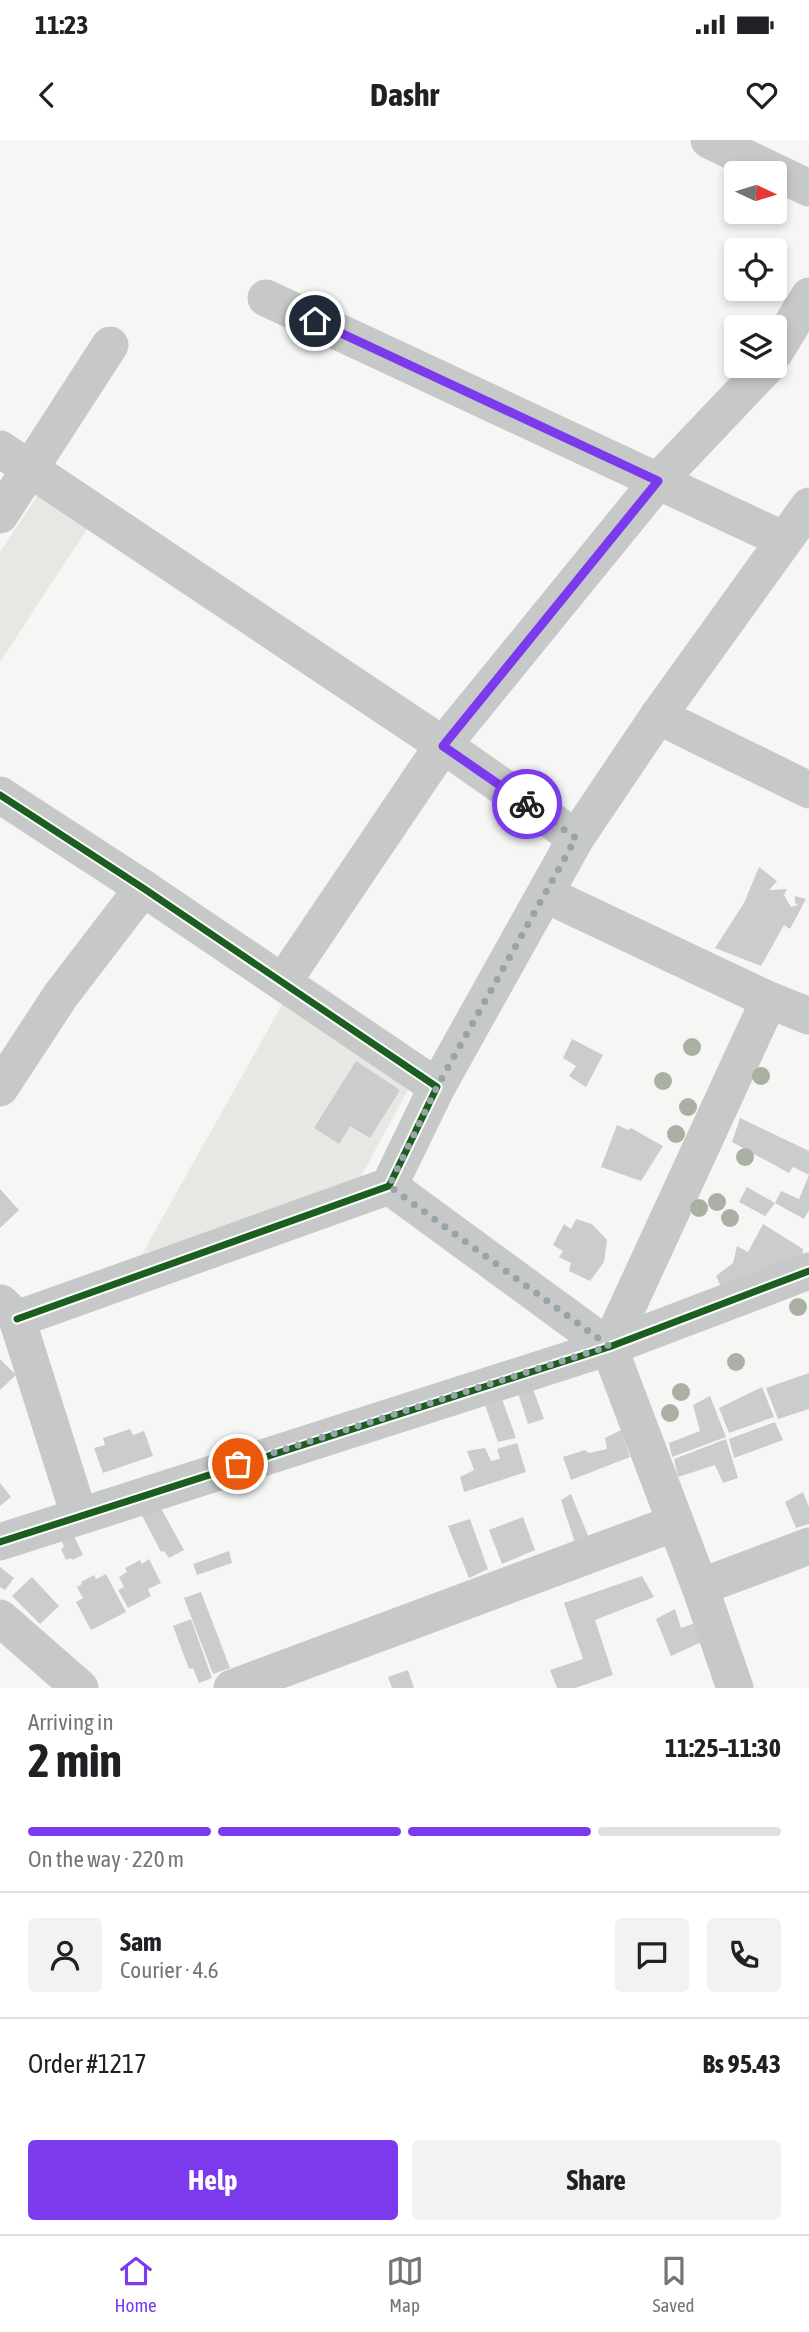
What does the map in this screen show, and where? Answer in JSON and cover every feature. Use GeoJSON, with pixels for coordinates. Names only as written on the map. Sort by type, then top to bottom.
{"type":"FeatureCollection","features":[{"type":"Feature","properties":{"kind":"street"},"geometry":{"type":"LineString","coordinates":[[709,140],[809,188]]}},
{"type":"Feature","properties":{"kind":"street"},"geometry":{"type":"LineString","coordinates":[[787,332],[809,296]]}},
{"type":"Feature","properties":{"kind":"street"},"geometry":{"type":"LineString","coordinates":[[266,298],[784,540]]}},
{"type":"Feature","properties":{"kind":"street"},"geometry":{"type":"LineString","coordinates":[[0,515],[110,345]]}},
{"type":"Feature","properties":{"kind":"street"},"geometry":{"type":"LineString","coordinates":[[283,982],[443,746],[658,481],[756,378]]}},
{"type":"Feature","properties":{"kind":"street"},"geometry":{"type":"LineString","coordinates":[[0,449],[576,838]]}},
{"type":"Feature","properties":{"kind":"street"},"geometry":{"type":"LineString","coordinates":[[79,1515],[9,1311],[389,1186],[437,1087],[547,895],[576,838],[658,716],[809,506]]}},
{"type":"Feature","properties":{"kind":"street"},"geometry":{"type":"LineString","coordinates":[[658,716],[809,790]]}},
{"type":"Feature","properties":{"kind":"street"},"geometry":{"type":"LineString","coordinates":[[0,795],[143,888],[437,1087]]}},
{"type":"Feature","properties":{"kind":"street"},"geometry":{"type":"LineString","coordinates":[[0,1088],[61,995],[143,888]]}},
{"type":"Feature","properties":{"kind":"street"},"geometry":{"type":"LineString","coordinates":[[547,895],[769,1000],[809,1016]]}},
{"type":"Feature","properties":{"kind":"street"},"geometry":{"type":"LineString","coordinates":[[609,1346],[769,1000]]}},
{"type":"Feature","properties":{"kind":"street"},"geometry":{"type":"LineString","coordinates":[[389,1186],[609,1346],[735,1688]]}},
{"type":"Feature","properties":{"kind":"street"},"geometry":{"type":"LineString","coordinates":[[0,1542],[609,1346],[809,1271]]}},
{"type":"Feature","properties":{"kind":"street"},"geometry":{"type":"LineString","coordinates":[[232,1688],[675,1524]]}},
{"type":"Feature","properties":{"kind":"street"},"geometry":{"type":"LineString","coordinates":[[700,1587],[809,1546]]}},
{"type":"Feature","properties":{"kind":"street"},"geometry":{"type":"LineString","coordinates":[[0,1618],[80,1688]]}},
{"type":"Feature","properties":{"kind":"shaded area"},"geometry":{"type":"Polygon","coordinates":[[[38,495],[87,529],[0,662],[0,552],[38,495]]]}},
{"type":"Feature","properties":{"kind":"shaded area"},"geometry":{"type":"Polygon","coordinates":[[[282,1005],[409,1088],[359,1180],[142,1254],[282,1005]]]}},
{"type":"Feature","properties":{"kind":"building"},"geometry":{"type":"Polygon","coordinates":[[[759,867],[777,881],[769,890],[787,889],[784,895],[791,907],[798,905],[795,903],[795,896],[806,899],[790,929],[784,925],[761,966],[715,948],[744,903],[759,867]]]}},
{"type":"Feature","properties":{"kind":"building"},"geometry":{"type":"Polygon","coordinates":[[[572,1039],[603,1055],[586,1087],[569,1076],[576,1066],[563,1058],[572,1039]]]}},
{"type":"Feature","properties":{"kind":"building"},"geometry":{"type":"Polygon","coordinates":[[[356,1061],[400,1090],[370,1138],[350,1126],[339,1144],[314,1128],[356,1061]]]}},
{"type":"Feature","properties":{"kind":"building"},"geometry":{"type":"Polygon","coordinates":[[[740,1118],[809,1151],[809,1175],[793,1167],[789,1173],[732,1142],[740,1118]]]}},
{"type":"Feature","properties":{"kind":"building"},"geometry":{"type":"Polygon","coordinates":[[[617,1125],[628,1130],[631,1128],[663,1146],[641,1181],[601,1167],[617,1125]]]}},
{"type":"Feature","properties":{"kind":"building"},"geometry":{"type":"Polygon","coordinates":[[[809,1175],[809,1210],[804,1219],[775,1203],[781,1191],[799,1199],[809,1175]]]}},
{"type":"Feature","properties":{"kind":"building"},"geometry":{"type":"Polygon","coordinates":[[[747,1187],[775,1203],[765,1216],[739,1202],[747,1187]]]}},
{"type":"Feature","properties":{"kind":"building"},"geometry":{"type":"Polygon","coordinates":[[[0,1189],[19,1210],[0,1228],[0,1189]]]}},
{"type":"Feature","properties":{"kind":"building"},"geometry":{"type":"Polygon","coordinates":[[[576,1219],[592,1224],[607,1240],[604,1262],[590,1281],[569,1271],[571,1263],[559,1257],[563,1251],[553,1245],[564,1224],[571,1229],[576,1219]]]}},
{"type":"Feature","properties":{"kind":"building"},"geometry":{"type":"Polygon","coordinates":[[[763,1224],[803,1249],[802,1255],[722,1289],[716,1276],[733,1263],[737,1246],[748,1252],[763,1224]]]}},
{"type":"Feature","properties":{"kind":"building"},"geometry":{"type":"Polygon","coordinates":[[[0,1359],[16,1375],[0,1390],[0,1359]]]}},
{"type":"Feature","properties":{"kind":"building"},"geometry":{"type":"Polygon","coordinates":[[[809,1373],[809,1409],[778,1419],[766,1388],[809,1373]]]}},
{"type":"Feature","properties":{"kind":"building"},"geometry":{"type":"Polygon","coordinates":[[[762,1387],[774,1417],[729,1433],[719,1408],[762,1387]]]}},
{"type":"Feature","properties":{"kind":"building"},"geometry":{"type":"Polygon","coordinates":[[[533,1389],[544,1419],[528,1424],[518,1393],[533,1389]]]}},
{"type":"Feature","properties":{"kind":"building"},"geometry":{"type":"Polygon","coordinates":[[[501,1396],[516,1438],[498,1442],[484,1402],[501,1396]]]}},
{"type":"Feature","properties":{"kind":"building"},"geometry":{"type":"Polygon","coordinates":[[[710,1396],[726,1437],[672,1457],[669,1443],[700,1431],[693,1405],[710,1396]]]}},
{"type":"Feature","properties":{"kind":"building"},"geometry":{"type":"Polygon","coordinates":[[[775,1422],[783,1440],[734,1458],[729,1439],[775,1422]]]}},
{"type":"Feature","properties":{"kind":"building"},"geometry":{"type":"Polygon","coordinates":[[[130,1429],[133,1435],[144,1431],[153,1456],[103,1473],[94,1448],[105,1445],[103,1438],[130,1429]]]}},
{"type":"Feature","properties":{"kind":"building"},"geometry":{"type":"Polygon","coordinates":[[[621,1430],[630,1457],[571,1480],[563,1457],[585,1450],[589,1453],[607,1449],[605,1438],[621,1430]]]}},
{"type":"Feature","properties":{"kind":"building"},"geometry":{"type":"Polygon","coordinates":[[[726,1439],[738,1478],[723,1483],[715,1465],[678,1477],[674,1459],[726,1439]]]}},
{"type":"Feature","properties":{"kind":"building"},"geometry":{"type":"Polygon","coordinates":[[[517,1443],[526,1472],[464,1492],[460,1477],[474,1470],[467,1451],[485,1448],[491,1461],[500,1459],[497,1449],[517,1443]]]}},
{"type":"Feature","properties":{"kind":"building"},"geometry":{"type":"Polygon","coordinates":[[[0,1483],[11,1497],[0,1506],[0,1483]]]}},
{"type":"Feature","properties":{"kind":"building"},"geometry":{"type":"Polygon","coordinates":[[[803,1492],[809,1507],[809,1524],[796,1528],[785,1502],[803,1492]]]}},
{"type":"Feature","properties":{"kind":"building"},"geometry":{"type":"Polygon","coordinates":[[[571,1494],[589,1538],[575,1543],[561,1500],[571,1494]]]}},
{"type":"Feature","properties":{"kind":"building"},"geometry":{"type":"Polygon","coordinates":[[[157,1501],[184,1550],[169,1558],[164,1551],[161,1552],[139,1510],[157,1501]]]}},
{"type":"Feature","properties":{"kind":"building"},"geometry":{"type":"Polygon","coordinates":[[[523,1517],[535,1550],[502,1564],[489,1530],[523,1517]]]}},
{"type":"Feature","properties":{"kind":"building"},"geometry":{"type":"Polygon","coordinates":[[[470,1519],[488,1569],[469,1578],[448,1526],[470,1519]]]}},
{"type":"Feature","properties":{"kind":"building"},"geometry":{"type":"Polygon","coordinates":[[[73,1534],[83,1555],[66,1560],[61,1549],[64,1547],[61,1540],[73,1534]]]}},
{"type":"Feature","properties":{"kind":"building"},"geometry":{"type":"Polygon","coordinates":[[[229,1551],[232,1563],[197,1575],[193,1564],[229,1551]]]}},
{"type":"Feature","properties":{"kind":"building"},"geometry":{"type":"Polygon","coordinates":[[[149,1559],[161,1583],[148,1589],[151,1596],[128,1608],[118,1590],[124,1587],[119,1577],[127,1572],[125,1568],[140,1560],[142,1564],[149,1559]]]}},
{"type":"Feature","properties":{"kind":"building"},"geometry":{"type":"Polygon","coordinates":[[[0,1567],[14,1578],[5,1590],[0,1587],[0,1567]]]}},
{"type":"Feature","properties":{"kind":"building"},"geometry":{"type":"Polygon","coordinates":[[[106,1574],[126,1612],[91,1630],[76,1602],[83,1598],[77,1587],[94,1575],[96,1579],[106,1574]]]}},
{"type":"Feature","properties":{"kind":"building"},"geometry":{"type":"Polygon","coordinates":[[[642,1576],[654,1597],[595,1620],[613,1675],[575,1688],[557,1688],[550,1670],[583,1659],[564,1603],[642,1576]]]}},
{"type":"Feature","properties":{"kind":"building"},"geometry":{"type":"Polygon","coordinates":[[[32,1577],[59,1606],[40,1624],[12,1596],[32,1577]]]}},
{"type":"Feature","properties":{"kind":"building"},"geometry":{"type":"Polygon","coordinates":[[[201,1592],[230,1668],[213,1674],[184,1598],[201,1592]]]}},
{"type":"Feature","properties":{"kind":"building"},"geometry":{"type":"Polygon","coordinates":[[[675,1609],[681,1628],[701,1621],[708,1639],[671,1656],[656,1619],[675,1609]]]}},
{"type":"Feature","properties":{"kind":"building"},"geometry":{"type":"Polygon","coordinates":[[[191,1619],[212,1678],[199,1683],[193,1668],[189,1669],[173,1626],[191,1619]]]}},
{"type":"Feature","properties":{"kind":"building"},"geometry":{"type":"Polygon","coordinates":[[[408,1670],[414,1688],[392,1688],[388,1677],[408,1670]]]}},
{"type":"Feature","properties":{"kind":"cycle path"},"geometry":{"type":"LineString","coordinates":[[0,795],[143,888],[437,1087],[389,1186],[17,1319]]}},
{"type":"Feature","properties":{"kind":"cycle path"},"geometry":{"type":"LineString","coordinates":[[0,1542],[609,1347],[809,1271]]}},
{"type":"Feature","properties":{"kind":"way so far"},"geometry":{"type":"LineString","coordinates":[[238,1464],[609,1346],[389,1186],[437,1087],[547,895],[576,838],[527,804]]}},
{"type":"Feature","properties":{"kind":"route"},"geometry":{"type":"LineString","coordinates":[[315,321],[658,481],[443,746],[527,804]]}}]}
